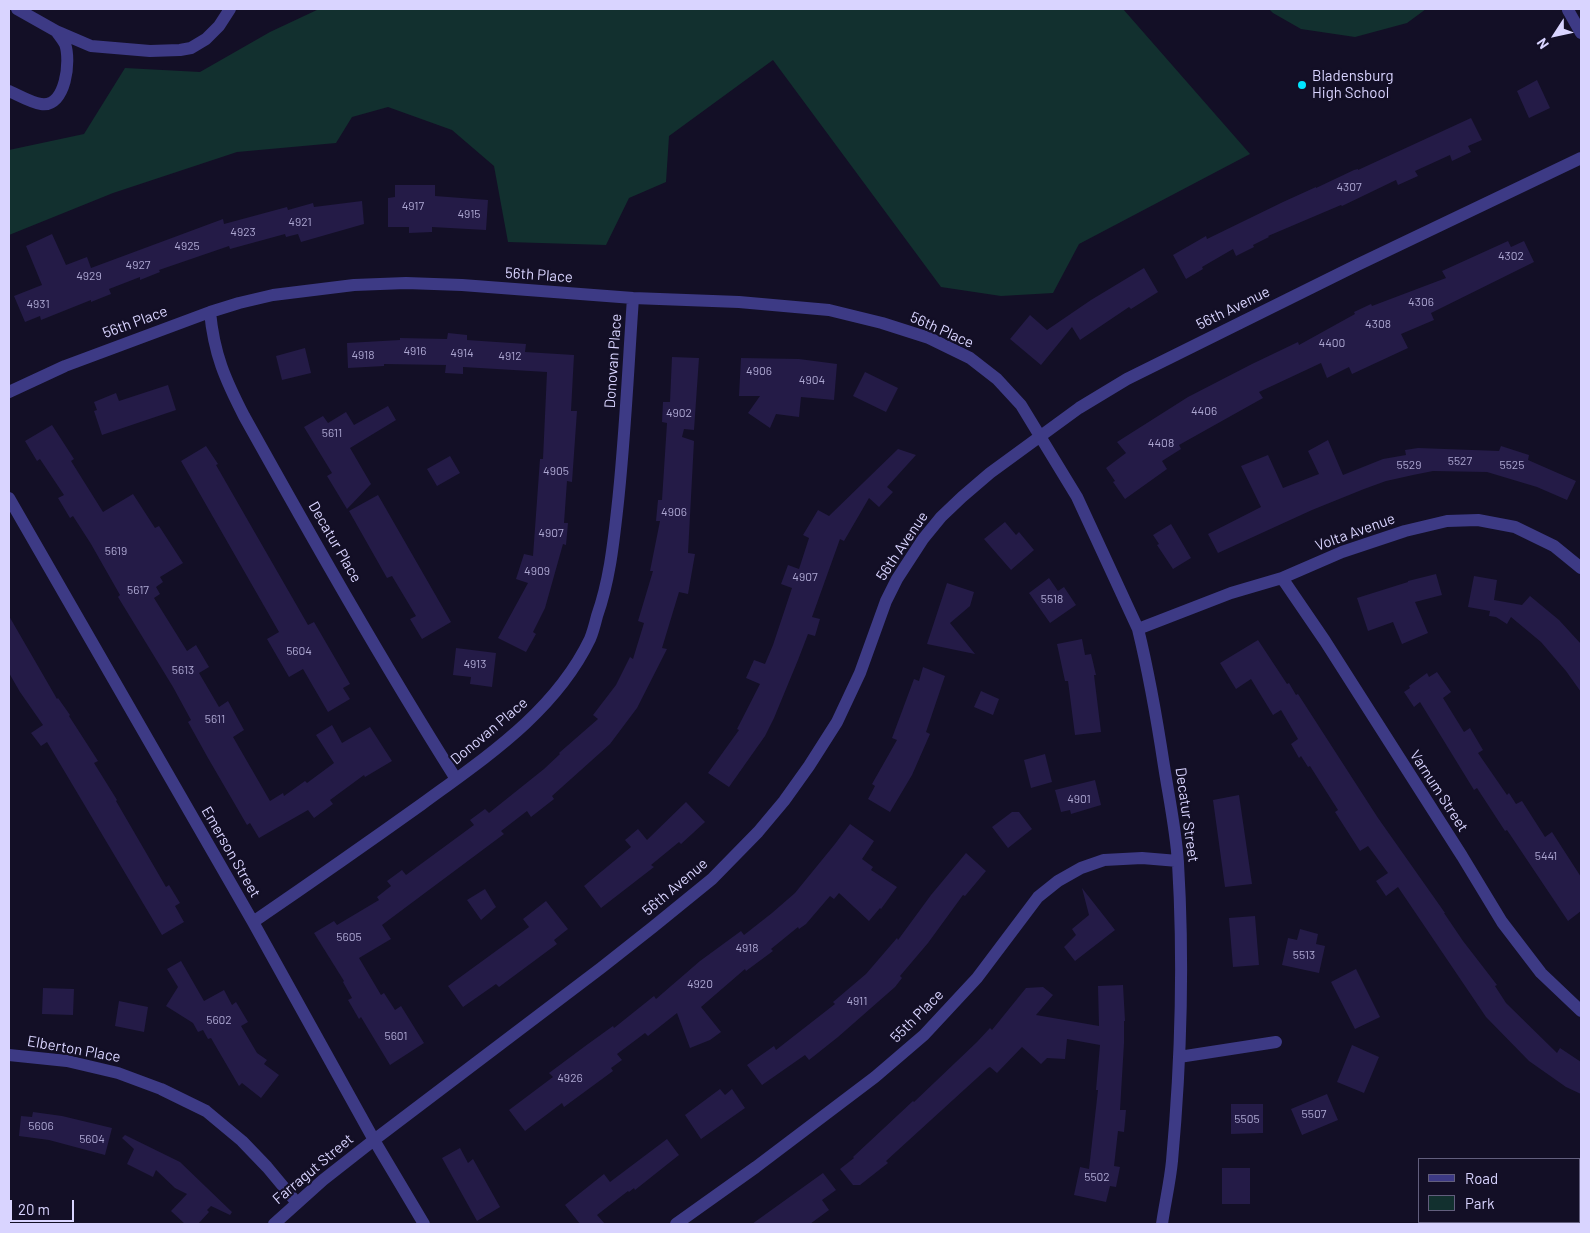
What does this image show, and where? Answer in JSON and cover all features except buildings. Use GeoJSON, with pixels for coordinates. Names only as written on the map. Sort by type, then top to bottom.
{"type":"FeatureCollection","features":[{"type":"Feature","properties":{"kind":"street"},"geometry":{"type":"LineString","coordinates":[[17,9],[56,31],[91,46],[150,51],[190,48],[206,39],[219,26],[230,9]]}},
{"type":"Feature","properties":{"kind":"street"},"geometry":{"type":"LineString","coordinates":[[1567,9],[1581,33]]}},
{"type":"Feature","properties":{"kind":"street"},"geometry":{"type":"LineString","coordinates":[[9,91],[42,104],[54,101],[62,92],[67,61],[65,45],[56,31]]}},
{"type":"Feature","properties":{"kind":"street","name":"56th Avenue"},"geometry":{"type":"LineString","coordinates":[[374,1140],[638,939],[712,878],[758,832],[810,766],[837,722],[860,673],[886,601],[897,579],[923,539],[941,517],[990,473],[1079,408],[1127,379],[1357,265],[1581,158]]}},
{"type":"Feature","properties":{"kind":"street","name":"56th Place"},"geometry":{"type":"LineString","coordinates":[[9,392],[65,366],[239,303],[273,295],[354,285],[406,283],[462,285],[633,298],[739,302],[829,310],[882,323],[929,338],[970,358],[997,378],[1021,405],[1040,436]]}},
{"type":"Feature","properties":{"kind":"street","name":"Donovan Place"},"geometry":{"type":"LineString","coordinates":[[253,922],[492,753],[522,728],[545,704],[571,670],[590,638],[609,573],[620,486],[633,298]]}},
{"type":"Feature","properties":{"kind":"street","name":"Decatur Place"},"geometry":{"type":"LineString","coordinates":[[210,312],[212,336],[218,356],[228,384],[244,416],[412,709],[456,778]]}},
{"type":"Feature","properties":{"kind":"street","name":"Decatur Street"},"geometry":{"type":"LineString","coordinates":[[1040,436],[1077,497],[1138,629],[1156,716],[1178,861],[1181,965],[1179,1056],[1172,1163],[1162,1224]]}},
{"type":"Feature","properties":{"kind":"street","name":"Emerson Street"},"geometry":{"type":"LineString","coordinates":[[9,498],[253,922],[374,1140],[424,1224]]}},
{"type":"Feature","properties":{"kind":"street","name":"Volta Avenue"},"geometry":{"type":"LineString","coordinates":[[1138,629],[1231,592],[1282,578],[1342,552],[1404,531],[1447,521],[1478,520],[1515,527],[1554,546],[1581,568]]}},
{"type":"Feature","properties":{"kind":"street","name":"Varnum Street"},"geometry":{"type":"LineString","coordinates":[[1282,578],[1325,641],[1502,922],[1541,973],[1581,1011]]}},
{"type":"Feature","properties":{"kind":"street","name":"55th Place"},"geometry":{"type":"LineString","coordinates":[[676,1224],[756,1167],[875,1077],[924,1035],[977,978],[1038,897],[1058,881],[1081,868],[1104,860],[1142,858],[1178,861]]}},
{"type":"Feature","properties":{"kind":"street"},"geometry":{"type":"LineString","coordinates":[[1179,1056],[1276,1042]]}},
{"type":"Feature","properties":{"kind":"street","name":"Elberton Place"},"geometry":{"type":"LineString","coordinates":[[9,1055],[66,1061],[118,1073],[161,1089],[206,1111],[242,1141],[267,1167],[296,1203]]}},
{"type":"Feature","properties":{"kind":"street","name":"Farragut Street"},"geometry":{"type":"LineString","coordinates":[[274,1224],[323,1180],[374,1140]]}},
{"type":"Feature","properties":{"kind":"green space"},"geometry":{"type":"Polygon","coordinates":[[[319,9],[1123,9],[1250,154],[1079,244],[1053,293],[1001,296],[941,287],[773,60],[669,136],[666,182],[629,198],[606,245],[508,242],[494,166],[452,130],[388,107],[352,117],[336,143],[237,152],[113,193],[9,235],[9,150],[84,134],[125,68],[200,72],[270,32],[319,9]]]}},
{"type":"Feature","properties":{"kind":"green space"},"geometry":{"type":"Polygon","coordinates":[[[1269,9],[1426,9],[1407,23],[1355,37],[1301,29],[1269,9]]]}},
{"type":"Feature","properties":{"kind":"place","name":"Bladensburg High School"},"geometry":{"type":"Point","coordinates":[1302,85]}}]}
